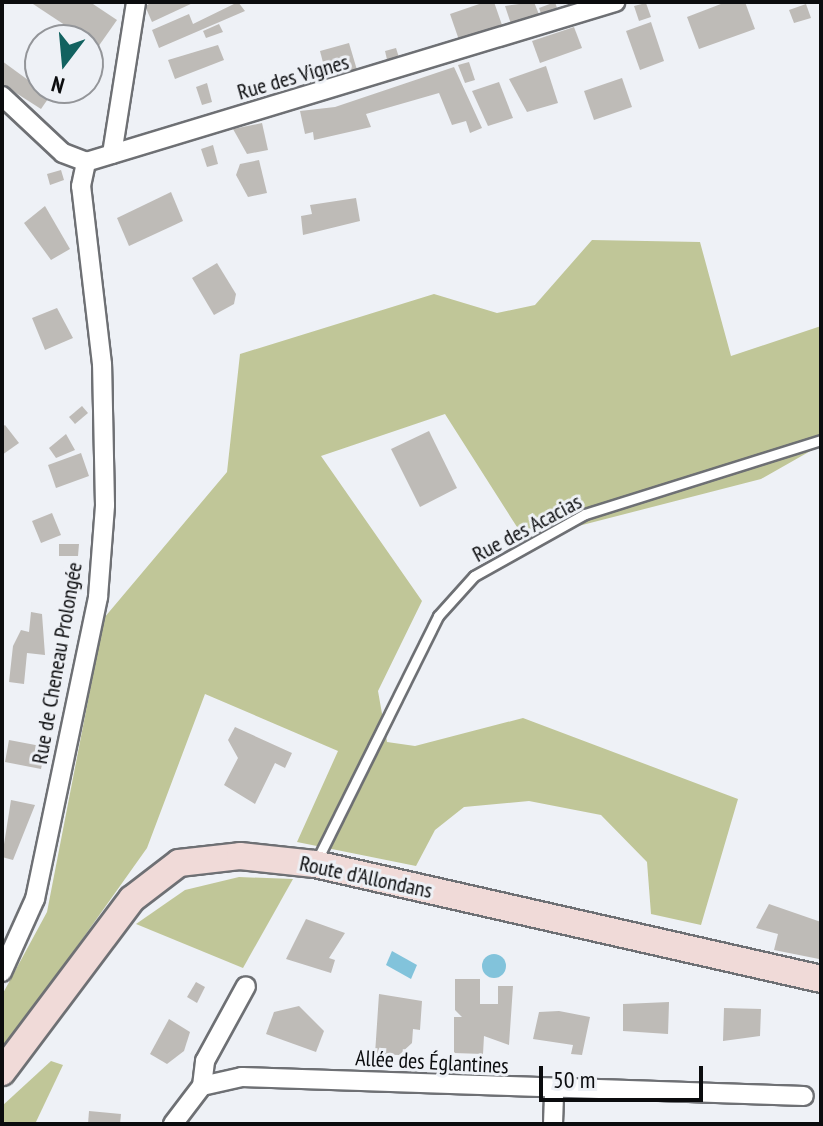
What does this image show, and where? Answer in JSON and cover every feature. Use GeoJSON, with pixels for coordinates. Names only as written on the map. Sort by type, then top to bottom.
{"type":"FeatureCollection","features":[{"type":"Feature","properties":{"kind":"main road","name":"Route d'Allondans"},"geometry":{"type":"LineString","coordinates":[[2,1072],[132,899],[179,863],[240,856],[315,864],[821,979]]}},
{"type":"Feature","properties":{"kind":"street"},"geometry":{"type":"LineString","coordinates":[[112,154],[136,2]]}},
{"type":"Feature","properties":{"kind":"street","name":"Rue des Vignes"},"geometry":{"type":"LineString","coordinates":[[86,162],[615,2]]}},
{"type":"Feature","properties":{"kind":"street"},"geometry":{"type":"LineString","coordinates":[[2,96],[63,153],[86,162]]}},
{"type":"Feature","properties":{"kind":"street","name":"Rue de Cheneau Prolongée"},"geometry":{"type":"LineString","coordinates":[[2,972],[41,872],[98,597],[105,505],[102,364],[81,186],[86,162]]}},
{"type":"Feature","properties":{"kind":"street"},"geometry":{"type":"LineString","coordinates":[[173,1124],[202,1086],[205,1061],[246,986]]}},
{"type":"Feature","properties":{"kind":"street","name":"Allée des Églantines"},"geometry":{"type":"LineString","coordinates":[[202,1086],[242,1077],[554,1091],[804,1096]]}},
{"type":"Feature","properties":{"kind":"street"},"geometry":{"type":"LineString","coordinates":[[553,1124],[554,1091]]}},
{"type":"Feature","properties":{"kind":"lane","name":"Rue des Acacias"},"geometry":{"type":"LineString","coordinates":[[315,864],[438,616],[474,576],[585,514],[821,440]]}},
{"type":"Feature","properties":{"kind":"green space"},"geometry":{"type":"Polygon","coordinates":[[[592,240],[700,242],[731,356],[821,326],[821,445],[761,479],[555,532],[517,527],[445,414],[321,456],[422,601],[378,691],[387,742],[415,746],[523,718],[738,799],[701,925],[651,914],[647,862],[601,815],[529,801],[464,807],[435,830],[416,866],[297,842],[338,751],[205,694],[147,848],[2,1052],[2,995],[47,912],[104,618],[227,472],[240,354],[434,294],[497,313],[535,305],[592,240]]]}},
{"type":"Feature","properties":{"kind":"green space"},"geometry":{"type":"Polygon","coordinates":[[[239,877],[293,879],[243,968],[136,924],[185,890],[239,877]]]}},
{"type":"Feature","properties":{"kind":"green space"},"geometry":{"type":"Polygon","coordinates":[[[51,1061],[63,1065],[35,1124],[2,1124],[2,1106],[51,1061]]]}},
{"type":"Feature","properties":{"kind":"water"},"geometry":{"type":"Polygon","coordinates":[[[392,951],[417,965],[411,979],[386,965],[392,951]]]}},
{"type":"Feature","properties":{"kind":"water"},"geometry":{"type":"Polygon","coordinates":[[[494,954],[505,961],[506,966],[499,977],[494,978],[483,971],[482,966],[489,955],[494,954]]]}},
{"type":"Feature","properties":{"kind":"building"},"geometry":{"type":"Polygon","coordinates":[[[30,2],[90,2],[117,20],[104,38],[104,24],[63,24],[30,2]]]}},
{"type":"Feature","properties":{"kind":"building"},"geometry":{"type":"Polygon","coordinates":[[[153,2],[195,2],[152,22],[145,6],[153,2]]]}},
{"type":"Feature","properties":{"kind":"building"},"geometry":{"type":"Polygon","coordinates":[[[238,2],[245,11],[159,48],[152,30],[189,14],[193,24],[238,2]]]}},
{"type":"Feature","properties":{"kind":"building"},"geometry":{"type":"Polygon","coordinates":[[[494,2],[502,25],[459,40],[450,14],[494,2]]]}},
{"type":"Feature","properties":{"kind":"building"},"geometry":{"type":"Polygon","coordinates":[[[534,2],[540,17],[512,27],[505,6],[534,2]]]}},
{"type":"Feature","properties":{"kind":"building"},"geometry":{"type":"Polygon","coordinates":[[[555,2],[559,14],[543,19],[539,8],[555,2]]]}},
{"type":"Feature","properties":{"kind":"building"},"geometry":{"type":"Polygon","coordinates":[[[726,2],[745,2],[755,29],[699,49],[687,17],[726,2]]]}},
{"type":"Feature","properties":{"kind":"building"},"geometry":{"type":"Polygon","coordinates":[[[646,3],[651,17],[639,21],[634,6],[646,3]]]}},
{"type":"Feature","properties":{"kind":"building"},"geometry":{"type":"Polygon","coordinates":[[[806,4],[811,18],[794,23],[789,10],[806,4]]]}},
{"type":"Feature","properties":{"kind":"building"},"geometry":{"type":"Polygon","coordinates":[[[651,22],[664,61],[640,70],[626,31],[651,22]]]}},
{"type":"Feature","properties":{"kind":"building"},"geometry":{"type":"Polygon","coordinates":[[[219,24],[223,32],[206,38],[203,31],[219,24]]]}},
{"type":"Feature","properties":{"kind":"building"},"geometry":{"type":"Polygon","coordinates":[[[574,27],[582,48],[540,63],[532,41],[574,27]]]}},
{"type":"Feature","properties":{"kind":"building"},"geometry":{"type":"Polygon","coordinates":[[[349,43],[357,70],[327,78],[320,51],[349,43]]]}},
{"type":"Feature","properties":{"kind":"building"},"geometry":{"type":"Polygon","coordinates":[[[218,45],[224,60],[175,79],[168,60],[218,45]]]}},
{"type":"Feature","properties":{"kind":"building"},"geometry":{"type":"Polygon","coordinates":[[[396,48],[401,64],[389,68],[385,51],[396,48]]]}},
{"type":"Feature","properties":{"kind":"building"},"geometry":{"type":"Polygon","coordinates":[[[2,61],[24,77],[24,98],[2,84],[2,61]]]}},
{"type":"Feature","properties":{"kind":"building"},"geometry":{"type":"Polygon","coordinates":[[[469,62],[475,80],[465,83],[458,65],[469,62]]]}},
{"type":"Feature","properties":{"kind":"building"},"geometry":{"type":"Polygon","coordinates":[[[546,66],[558,103],[527,112],[509,79],[546,66]]]}},
{"type":"Feature","properties":{"kind":"building"},"geometry":{"type":"Polygon","coordinates":[[[454,67],[482,128],[470,133],[466,121],[452,125],[439,93],[366,114],[371,127],[314,140],[313,132],[305,134],[300,111],[335,107],[454,67]]]}},
{"type":"Feature","properties":{"kind":"building"},"geometry":{"type":"Polygon","coordinates":[[[622,78],[632,107],[594,120],[584,91],[622,78]]]}},
{"type":"Feature","properties":{"kind":"building"},"geometry":{"type":"Polygon","coordinates":[[[499,82],[513,118],[488,126],[472,91],[499,82]]]}},
{"type":"Feature","properties":{"kind":"building"},"geometry":{"type":"Polygon","coordinates":[[[207,83],[212,102],[202,105],[196,87],[207,83]]]}},
{"type":"Feature","properties":{"kind":"building"},"geometry":{"type":"Polygon","coordinates":[[[262,123],[268,150],[247,154],[233,129],[262,123]]]}},
{"type":"Feature","properties":{"kind":"building"},"geometry":{"type":"Polygon","coordinates":[[[213,145],[218,164],[207,167],[201,149],[213,145]]]}},
{"type":"Feature","properties":{"kind":"building"},"geometry":{"type":"Polygon","coordinates":[[[259,160],[267,193],[248,197],[236,175],[240,164],[259,160]]]}},
{"type":"Feature","properties":{"kind":"building"},"geometry":{"type":"Polygon","coordinates":[[[61,170],[64,180],[50,185],[47,174],[61,170]]]}},
{"type":"Feature","properties":{"kind":"building"},"geometry":{"type":"Polygon","coordinates":[[[171,192],[183,221],[129,246],[117,218],[171,192]]]}},
{"type":"Feature","properties":{"kind":"building"},"geometry":{"type":"Polygon","coordinates":[[[356,198],[360,221],[303,235],[301,216],[312,214],[310,205],[356,198]]]}},
{"type":"Feature","properties":{"kind":"building"},"geometry":{"type":"Polygon","coordinates":[[[45,206],[70,249],[51,260],[24,223],[45,206]]]}},
{"type":"Feature","properties":{"kind":"building"},"geometry":{"type":"Polygon","coordinates":[[[217,263],[236,294],[234,304],[214,315],[192,278],[217,263]]]}},
{"type":"Feature","properties":{"kind":"building"},"geometry":{"type":"Polygon","coordinates":[[[57,308],[73,338],[45,350],[32,318],[57,308]]]}},
{"type":"Feature","properties":{"kind":"building"},"geometry":{"type":"Polygon","coordinates":[[[82,406],[88,413],[75,424],[69,417],[82,406]]]}},
{"type":"Feature","properties":{"kind":"building"},"geometry":{"type":"Polygon","coordinates":[[[5,425],[19,443],[2,455],[2,427],[5,425]]]}},
{"type":"Feature","properties":{"kind":"building"},"geometry":{"type":"Polygon","coordinates":[[[429,431],[457,488],[420,507],[391,449],[429,431]]]}},
{"type":"Feature","properties":{"kind":"building"},"geometry":{"type":"Polygon","coordinates":[[[66,434],[75,450],[56,458],[49,448],[66,434]]]}},
{"type":"Feature","properties":{"kind":"building"},"geometry":{"type":"Polygon","coordinates":[[[81,453],[89,476],[56,488],[48,465],[81,453]]]}},
{"type":"Feature","properties":{"kind":"building"},"geometry":{"type":"Polygon","coordinates":[[[52,513],[61,535],[41,543],[32,521],[52,513]]]}},
{"type":"Feature","properties":{"kind":"building"},"geometry":{"type":"Polygon","coordinates":[[[59,544],[79,544],[78,556],[59,556],[59,544]]]}},
{"type":"Feature","properties":{"kind":"building"},"geometry":{"type":"Polygon","coordinates":[[[31,612],[42,614],[45,655],[27,653],[24,684],[9,682],[13,646],[21,630],[29,632],[31,612]]]}},
{"type":"Feature","properties":{"kind":"building"},"geometry":{"type":"Polygon","coordinates":[[[235,727],[292,753],[285,768],[275,763],[255,804],[224,785],[238,758],[228,740],[235,727]]]}},
{"type":"Feature","properties":{"kind":"building"},"geometry":{"type":"Polygon","coordinates":[[[9,740],[46,747],[41,769],[5,762],[9,740]]]}},
{"type":"Feature","properties":{"kind":"building"},"geometry":{"type":"Polygon","coordinates":[[[11,800],[35,805],[13,860],[2,857],[11,800]]]}},
{"type":"Feature","properties":{"kind":"building"},"geometry":{"type":"Polygon","coordinates":[[[769,904],[821,922],[819,959],[774,950],[778,934],[756,928],[769,904]]]}},
{"type":"Feature","properties":{"kind":"building"},"geometry":{"type":"Polygon","coordinates":[[[306,919],[345,933],[329,958],[335,960],[331,973],[286,959],[306,919]]]}},
{"type":"Feature","properties":{"kind":"building"},"geometry":{"type":"Polygon","coordinates":[[[455,979],[480,979],[480,1004],[498,1004],[498,986],[513,986],[509,1045],[484,1036],[483,1054],[454,1053],[454,1017],[462,1017],[455,1010],[455,979]]]}},
{"type":"Feature","properties":{"kind":"building"},"geometry":{"type":"Polygon","coordinates":[[[196,982],[205,987],[197,1003],[187,997],[196,982]]]}},
{"type":"Feature","properties":{"kind":"building"},"geometry":{"type":"Polygon","coordinates":[[[379,994],[422,1001],[420,1030],[413,1029],[412,1043],[399,1055],[375,1054],[379,994]]]}},
{"type":"Feature","properties":{"kind":"building"},"geometry":{"type":"Polygon","coordinates":[[[669,1002],[668,1034],[623,1031],[623,1004],[669,1002]]]}},
{"type":"Feature","properties":{"kind":"building"},"geometry":{"type":"Polygon","coordinates":[[[299,1006],[324,1031],[316,1052],[266,1034],[274,1012],[299,1006]]]}},
{"type":"Feature","properties":{"kind":"building"},"geometry":{"type":"Polygon","coordinates":[[[724,1008],[761,1009],[760,1036],[723,1041],[724,1008]]]}},
{"type":"Feature","properties":{"kind":"building"},"geometry":{"type":"Polygon","coordinates":[[[559,1011],[590,1017],[582,1055],[571,1054],[573,1045],[533,1039],[539,1012],[559,1011]]]}},
{"type":"Feature","properties":{"kind":"building"},"geometry":{"type":"Polygon","coordinates":[[[169,1019],[190,1032],[184,1051],[167,1064],[150,1054],[169,1019]]]}},
{"type":"Feature","properties":{"kind":"building"},"geometry":{"type":"Polygon","coordinates":[[[89,1111],[121,1114],[120,1124],[88,1124],[89,1111]]]}}]}
